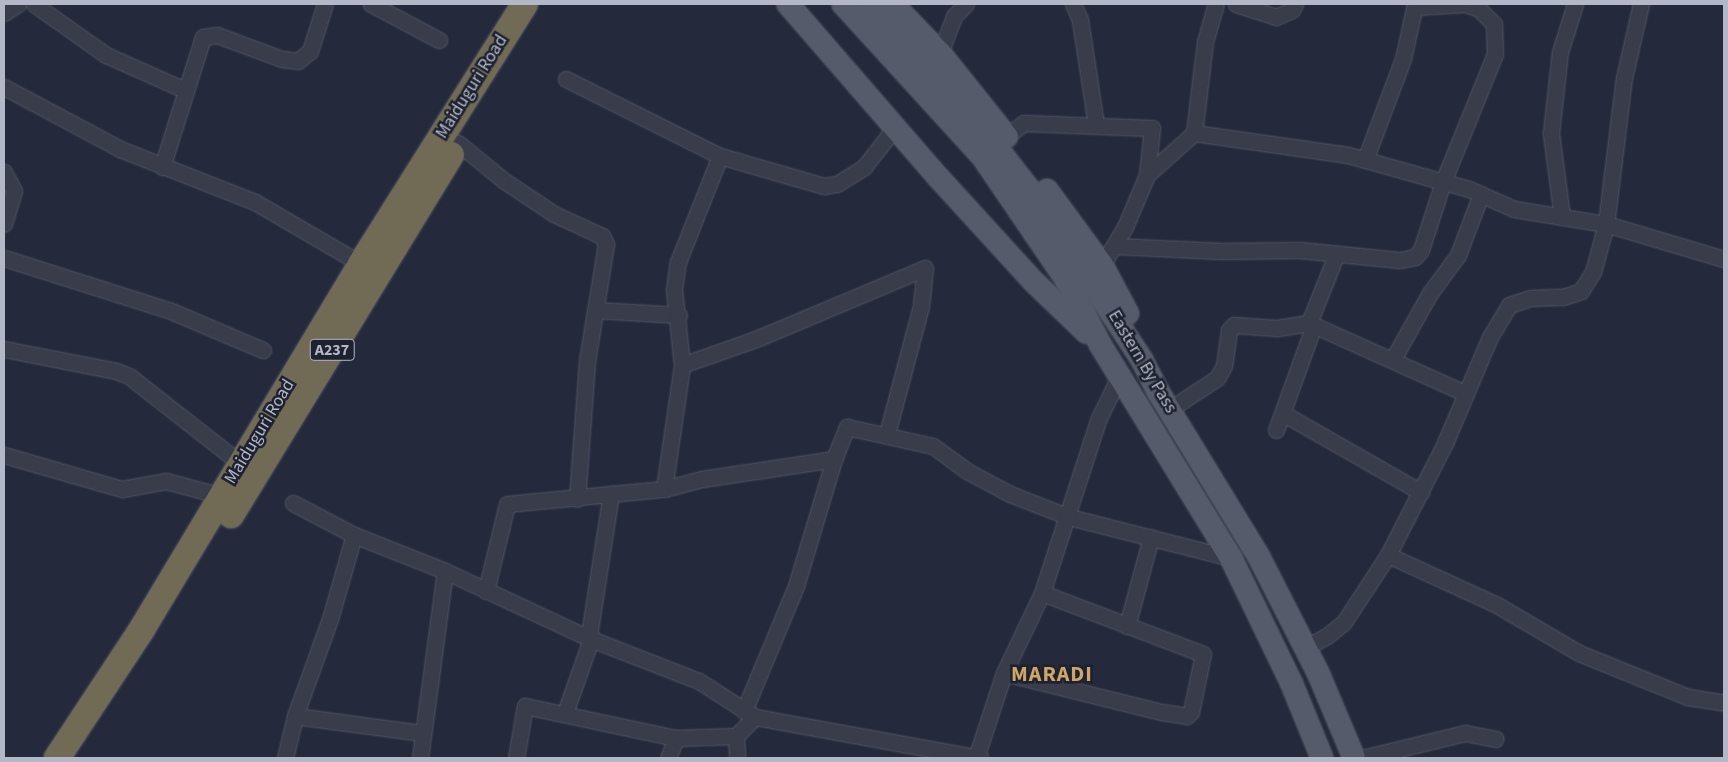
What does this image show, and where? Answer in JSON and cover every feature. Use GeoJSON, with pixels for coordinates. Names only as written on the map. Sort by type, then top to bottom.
{"type":"FeatureCollection","features":[{"type":"Feature","properties":{"kind":"highway","name":"Maiduguri Road"},"geometry":{"type":"LineString","coordinates":[[57,758],[142,629],[361,264],[526,4]]}},
{"type":"Feature","properties":{"kind":"highway","name":"Maiduguri Road"},"geometry":{"type":"LineString","coordinates":[[77,758],[135,672],[545,4]]}},
{"type":"Feature","properties":{"kind":"main road"},"geometry":{"type":"LineString","coordinates":[[788,4],[1033,281],[1101,346]]}},
{"type":"Feature","properties":{"kind":"main road","name":"Eastern By Pass"},"geometry":{"type":"LineString","coordinates":[[843,4],[982,156],[1067,282],[1101,346],[1232,558],[1291,682],[1322,758]]}},
{"type":"Feature","properties":{"kind":"main road","name":"Eastern By Pass"},"geometry":{"type":"LineString","coordinates":[[871,4],[991,140],[1037,199],[1142,360],[1259,558],[1305,648],[1354,758]]}},
{"type":"Feature","properties":{"kind":"main road"},"geometry":{"type":"LineString","coordinates":[[893,4],[940,53],[1006,136],[1102,265],[1134,323],[1142,360]]}},
{"type":"Feature","properties":{"kind":"street"},"geometry":{"type":"LineString","coordinates":[[4,13],[18,4]]}},
{"type":"Feature","properties":{"kind":"street"},"geometry":{"type":"LineString","coordinates":[[34,4],[106,55],[185,90]]}},
{"type":"Feature","properties":{"kind":"street"},"geometry":{"type":"LineString","coordinates":[[162,167],[200,42],[206,35],[217,35],[282,59],[298,62],[310,52],[326,4]]}},
{"type":"Feature","properties":{"kind":"street"},"geometry":{"type":"LineString","coordinates":[[371,4],[439,40]]}},
{"type":"Feature","properties":{"kind":"street"},"geometry":{"type":"LineString","coordinates":[[940,53],[954,16],[966,4]]}},
{"type":"Feature","properties":{"kind":"street"},"geometry":{"type":"LineString","coordinates":[[1073,4],[1080,20],[1096,125]]}},
{"type":"Feature","properties":{"kind":"street"},"geometry":{"type":"LineString","coordinates":[[1147,175],[1194,133],[1205,42],[1216,4]]}},
{"type":"Feature","properties":{"kind":"street"},"geometry":{"type":"LineString","coordinates":[[1236,4],[1276,17],[1292,10],[1295,4]]}},
{"type":"Feature","properties":{"kind":"street"},"geometry":{"type":"LineString","coordinates":[[1114,246],[1222,251],[1300,250],[1400,260],[1415,257],[1421,250],[1443,182],[1496,54],[1494,24],[1478,8],[1464,4],[1415,5],[1403,59],[1365,160]]}},
{"type":"Feature","properties":{"kind":"street"},"geometry":{"type":"LineString","coordinates":[[1562,217],[1551,132],[1560,52],[1575,4]]}},
{"type":"Feature","properties":{"kind":"street"},"geometry":{"type":"LineString","coordinates":[[1305,648],[1327,636],[1344,622],[1388,555],[1421,492],[1490,337],[1509,305],[1530,298],[1563,297],[1581,290],[1593,272],[1606,224],[1624,78],[1641,4]]}},
{"type":"Feature","properties":{"kind":"street"},"geometry":{"type":"LineString","coordinates":[[566,79],[720,156],[824,186],[837,184],[864,167],[896,126]]}},
{"type":"Feature","properties":{"kind":"street"},"geometry":{"type":"LineString","coordinates":[[4,87],[120,149],[255,202],[361,264]]}},
{"type":"Feature","properties":{"kind":"street"},"geometry":{"type":"LineString","coordinates":[[1006,136],[1024,123],[1152,128],[1147,175],[1114,246],[1102,265]]}},
{"type":"Feature","properties":{"kind":"street"},"geometry":{"type":"LineString","coordinates":[[1194,133],[1365,160],[1481,194],[1514,208],[1606,224],[1724,259]]}},
{"type":"Feature","properties":{"kind":"street"},"geometry":{"type":"LineString","coordinates":[[458,143],[503,180],[554,214],[602,236],[607,253],[587,361],[576,499]]}},
{"type":"Feature","properties":{"kind":"street"},"geometry":{"type":"LineString","coordinates":[[664,489],[682,365],[679,315],[674,289],[678,262],[720,156]]}},
{"type":"Feature","properties":{"kind":"street"},"geometry":{"type":"LineString","coordinates":[[4,172],[14,191],[4,224]]}},
{"type":"Feature","properties":{"kind":"street"},"geometry":{"type":"LineString","coordinates":[[1393,359],[1430,293],[1458,255],[1481,194]]}},
{"type":"Feature","properties":{"kind":"street"},"geometry":{"type":"LineString","coordinates":[[1276,430],[1284,414],[1336,254]]}},
{"type":"Feature","properties":{"kind":"street"},"geometry":{"type":"LineString","coordinates":[[4,258],[170,312],[263,350]]}},
{"type":"Feature","properties":{"kind":"street"},"geometry":{"type":"LineString","coordinates":[[682,365],[756,339],[925,268],[916,325],[887,434]]}},
{"type":"Feature","properties":{"kind":"street"},"geometry":{"type":"LineString","coordinates":[[595,310],[679,315]]}},
{"type":"Feature","properties":{"kind":"street"},"geometry":{"type":"LineString","coordinates":[[1170,409],[1217,378],[1224,366],[1230,330],[1234,325],[1277,328],[1312,324],[1465,393]]}},
{"type":"Feature","properties":{"kind":"street"},"geometry":{"type":"LineString","coordinates":[[4,349],[116,371],[129,376],[240,463]]}},
{"type":"Feature","properties":{"kind":"street"},"geometry":{"type":"LineString","coordinates":[[293,503],[354,535],[444,571],[591,639],[700,681],[750,714],[977,758],[1004,673],[1042,593],[1069,516],[1099,418],[1120,377]]}},
{"type":"Feature","properties":{"kind":"street"},"geometry":{"type":"LineString","coordinates":[[1284,414],[1421,492]]}},
{"type":"Feature","properties":{"kind":"street"},"geometry":{"type":"LineString","coordinates":[[737,758],[736,736],[750,714],[796,586],[834,459],[847,427],[887,434],[933,446],[967,471],[1010,494],[1069,516],[1232,558]]}},
{"type":"Feature","properties":{"kind":"street"},"geometry":{"type":"LineString","coordinates":[[4,455],[122,489],[166,481],[222,496]]}},
{"type":"Feature","properties":{"kind":"street"},"geometry":{"type":"LineString","coordinates":[[486,591],[507,504],[576,499],[664,489],[702,480],[834,459]]}},
{"type":"Feature","properties":{"kind":"street"},"geometry":{"type":"LineString","coordinates":[[565,713],[591,639],[590,629],[610,494]]}},
{"type":"Feature","properties":{"kind":"street"},"geometry":{"type":"LineString","coordinates":[[285,758],[295,716],[354,535]]}},
{"type":"Feature","properties":{"kind":"street"},"geometry":{"type":"LineString","coordinates":[[1127,626],[1151,537]]}},
{"type":"Feature","properties":{"kind":"street"},"geometry":{"type":"LineString","coordinates":[[1388,555],[1497,605],[1579,653],[1688,697],[1724,703]]}},
{"type":"Feature","properties":{"kind":"street"},"geometry":{"type":"LineString","coordinates":[[420,758],[444,571]]}},
{"type":"Feature","properties":{"kind":"street"},"geometry":{"type":"LineString","coordinates":[[1004,673],[1187,716],[1193,706],[1203,654],[1042,593]]}},
{"type":"Feature","properties":{"kind":"street"},"geometry":{"type":"LineString","coordinates":[[516,758],[525,706],[676,738],[736,736]]}},
{"type":"Feature","properties":{"kind":"street"},"geometry":{"type":"LineString","coordinates":[[295,716],[423,733]]}},
{"type":"Feature","properties":{"kind":"street"},"geometry":{"type":"LineString","coordinates":[[1362,758],[1465,733],[1495,739]]}},
{"type":"Feature","properties":{"kind":"street"},"geometry":{"type":"LineString","coordinates":[[668,758],[676,738]]}},
{"type":"Feature","properties":{"kind":"district","name":"MARADI"},"geometry":{"type":"Point","coordinates":[1052,675]}}]}
